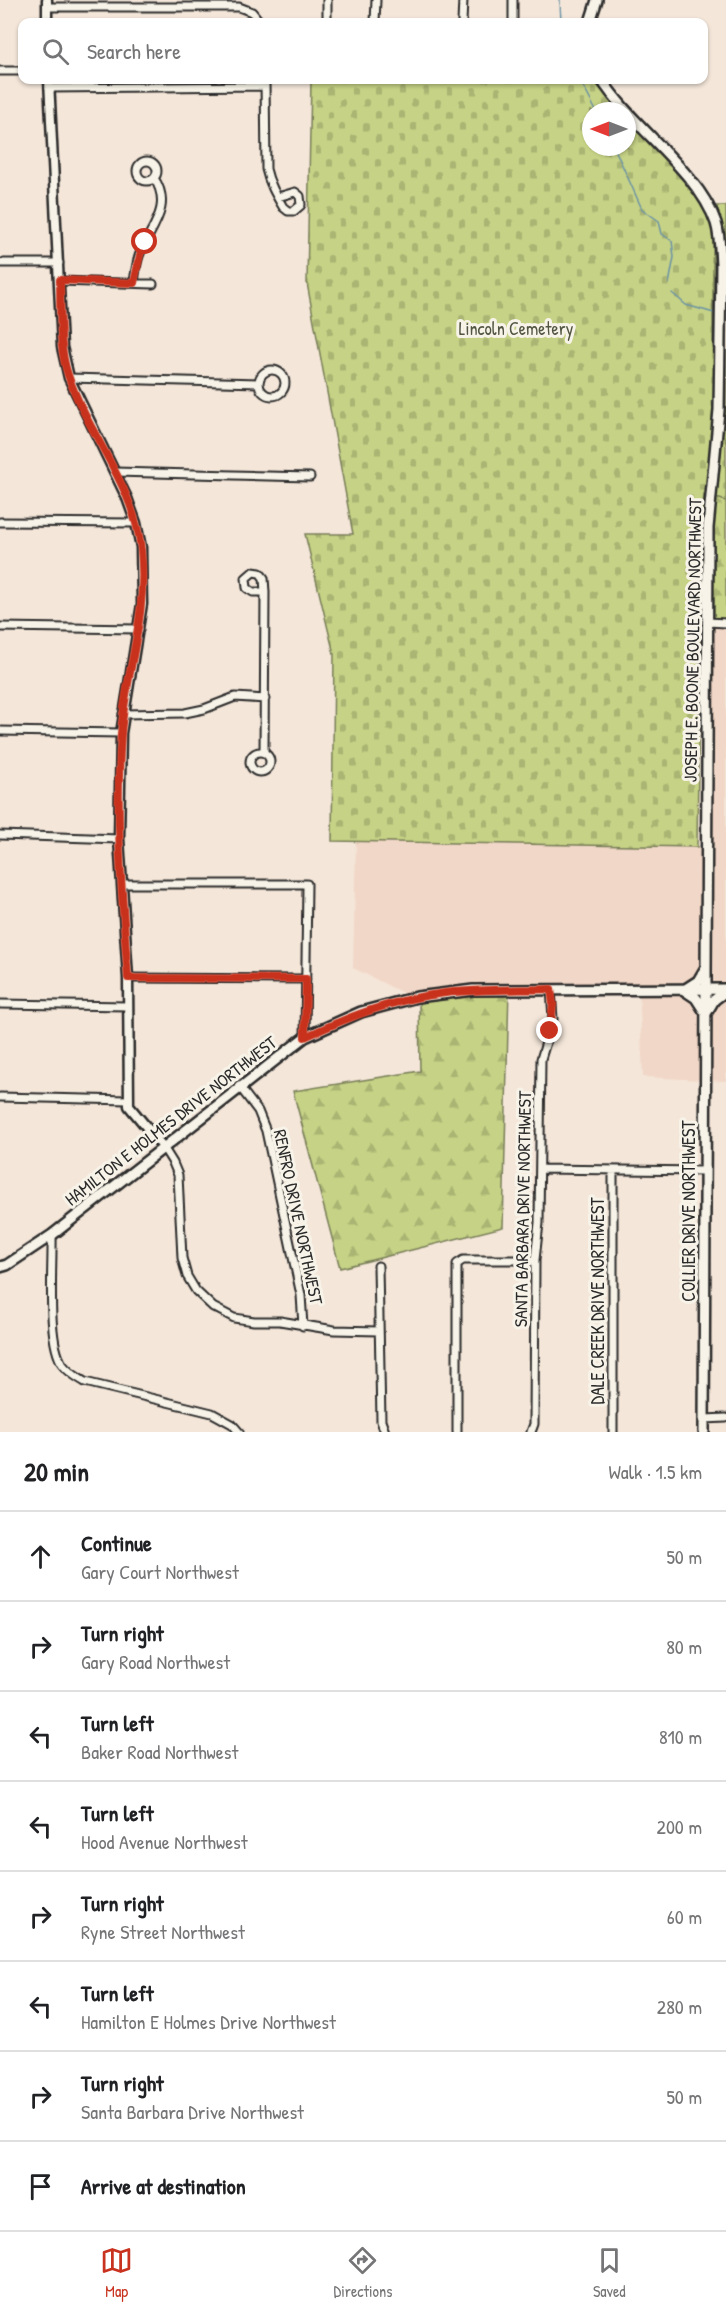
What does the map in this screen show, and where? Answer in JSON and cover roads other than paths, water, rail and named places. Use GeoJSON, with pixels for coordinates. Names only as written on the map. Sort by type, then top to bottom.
{"type":"FeatureCollection","features":[{"type":"Feature","properties":{"kind":"main road"},"geometry":{"type":"LineString","coordinates":[[591,18],[597,0]]}},
{"type":"Feature","properties":{"kind":"main road","name":"JOSEPH E. BOONE BOULEVARD NORTHWEST"},"geometry":{"type":"LineString","coordinates":[[606,84],[694,185],[711,210],[720,241],[721,367],[708,528],[706,990]]}},
{"type":"Feature","properties":{"kind":"main road"},"geometry":{"type":"LineString","coordinates":[[706,963],[715,981],[726,989],[714,1000],[706,1014],[696,998],[683,990],[698,981],[706,963]]}},
{"type":"Feature","properties":{"kind":"main road","name":"HAMILTON E HOLMES DRIVE NORTHWEST"},"geometry":{"type":"LineString","coordinates":[[0,1267],[7,1265],[52,1235],[305,1037],[361,1012],[417,997],[473,990],[726,989]]}},
{"type":"Feature","properties":{"kind":"main road","name":"COLLIER DRIVE NORTHWEST"},"geometry":{"type":"LineString","coordinates":[[705,1432],[706,990]]}},
{"type":"Feature","properties":{"kind":"street"},"geometry":{"type":"LineString","coordinates":[[327,0],[327,18]]}},
{"type":"Feature","properties":{"kind":"street"},"geometry":{"type":"LineString","coordinates":[[375,18],[376,0]]}},
{"type":"Feature","properties":{"kind":"street"},"geometry":{"type":"LineString","coordinates":[[462,0],[462,18]]}},
{"type":"Feature","properties":{"kind":"street"},"geometry":{"type":"LineString","coordinates":[[513,0],[513,18]]}},
{"type":"Feature","properties":{"kind":"street"},"geometry":{"type":"LineString","coordinates":[[47,4],[239,7],[252,12],[257,18]]}},
{"type":"Feature","properties":{"kind":"street"},"geometry":{"type":"LineString","coordinates":[[0,70],[18,71]]}},
{"type":"Feature","properties":{"kind":"street"},"geometry":{"type":"LineString","coordinates":[[49,84],[62,346],[69,378],[115,472],[136,523],[143,576],[139,629],[121,733],[118,839],[128,978],[129,1106],[173,1163],[177,1175],[182,1258],[187,1276],[196,1291],[213,1307],[234,1318],[254,1321],[280,1321],[334,1330],[379,1331]]}},
{"type":"Feature","properties":{"kind":"street"},"geometry":{"type":"LineString","coordinates":[[265,84],[266,170],[278,197]]}},
{"type":"Feature","properties":{"kind":"street"},"geometry":{"type":"LineString","coordinates":[[134,283],[140,255],[156,226],[160,213],[160,192],[154,178]]}},
{"type":"Feature","properties":{"kind":"street"},"geometry":{"type":"LineString","coordinates":[[0,262],[59,263]]}},
{"type":"Feature","properties":{"kind":"street"},"geometry":{"type":"LineString","coordinates":[[60,280],[153,284]]}},
{"type":"Feature","properties":{"kind":"street"},"geometry":{"type":"LineString","coordinates":[[69,378],[259,383]]}},
{"type":"Feature","properties":{"kind":"street"},"geometry":{"type":"LineString","coordinates":[[115,472],[309,477]]}},
{"type":"Feature","properties":{"kind":"street"},"geometry":{"type":"LineString","coordinates":[[0,522],[136,523]]}},
{"type":"Feature","properties":{"kind":"street"},"geometry":{"type":"LineString","coordinates":[[264,753],[265,592]]}},
{"type":"Feature","properties":{"kind":"street"},"geometry":{"type":"LineString","coordinates":[[708,622],[726,622]]}},
{"type":"Feature","properties":{"kind":"street"},"geometry":{"type":"LineString","coordinates":[[0,627],[139,629]]}},
{"type":"Feature","properties":{"kind":"street"},"geometry":{"type":"LineString","coordinates":[[123,714],[185,713],[235,698],[265,699]]}},
{"type":"Feature","properties":{"kind":"street"},"geometry":{"type":"LineString","coordinates":[[0,730],[121,733]]}},
{"type":"Feature","properties":{"kind":"street"},"geometry":{"type":"LineString","coordinates":[[0,836],[118,839]]}},
{"type":"Feature","properties":{"kind":"street"},"geometry":{"type":"LineString","coordinates":[[122,884],[307,884],[305,1037]]}},
{"type":"Feature","properties":{"kind":"street"},"geometry":{"type":"LineString","coordinates":[[128,978],[306,979]]}},
{"type":"Feature","properties":{"kind":"street","name":"SANTA BARBARA DRIVE NORTHWEST"},"geometry":{"type":"LineString","coordinates":[[531,1432],[534,1424],[535,1260],[539,1224],[541,1059],[553,1018],[551,989]]}},
{"type":"Feature","properties":{"kind":"street"},"geometry":{"type":"LineString","coordinates":[[0,1004],[128,1006]]}},
{"type":"Feature","properties":{"kind":"street","name":"RENFRO DRIVE NORTHWEST"},"geometry":{"type":"LineString","coordinates":[[240,1086],[258,1111],[266,1131],[301,1295],[303,1326]]}},
{"type":"Feature","properties":{"kind":"street"},"geometry":{"type":"LineString","coordinates":[[0,1097],[129,1100]]}},
{"type":"Feature","properties":{"kind":"street"},"geometry":{"type":"LineString","coordinates":[[540,1169],[705,1171]]}},
{"type":"Feature","properties":{"kind":"street","name":"DALE CREEK DRIVE NORTHWEST"},"geometry":{"type":"LineString","coordinates":[[613,1170],[613,1432]]}},
{"type":"Feature","properties":{"kind":"street"},"geometry":{"type":"LineString","coordinates":[[52,1235],[53,1334],[62,1364],[72,1375],[85,1382],[212,1413],[232,1424],[239,1432]]}},
{"type":"Feature","properties":{"kind":"street"},"geometry":{"type":"LineString","coordinates":[[457,1432],[457,1264],[459,1261],[535,1260]]}},
{"type":"Feature","properties":{"kind":"street"},"geometry":{"type":"LineString","coordinates":[[378,1266],[381,1421],[385,1432]]}},
{"type":"Feature","properties":{"kind":"street"},"geometry":{"type":"LineString","coordinates":[[705,1419],[726,1418]]}},
{"type":"Feature","properties":{"kind":"waterway"},"geometry":{"type":"LineString","coordinates":[[560,0],[561,18]]}},
{"type":"Feature","properties":{"kind":"waterway"},"geometry":{"type":"LineString","coordinates":[[582,84],[591,102]]}},
{"type":"Feature","properties":{"kind":"waterway"},"geometry":{"type":"LineString","coordinates":[[618,156],[642,209],[659,221],[662,234],[672,241],[674,257],[669,284]]}},
{"type":"Feature","properties":{"kind":"waterway"},"geometry":{"type":"LineString","coordinates":[[672,293],[686,305],[714,313]]}},
{"type":"Feature","properties":{"kind":"park label","name":"Lincoln Cemetery"},"geometry":{"type":"Point","coordinates":[516,329]}}]}
